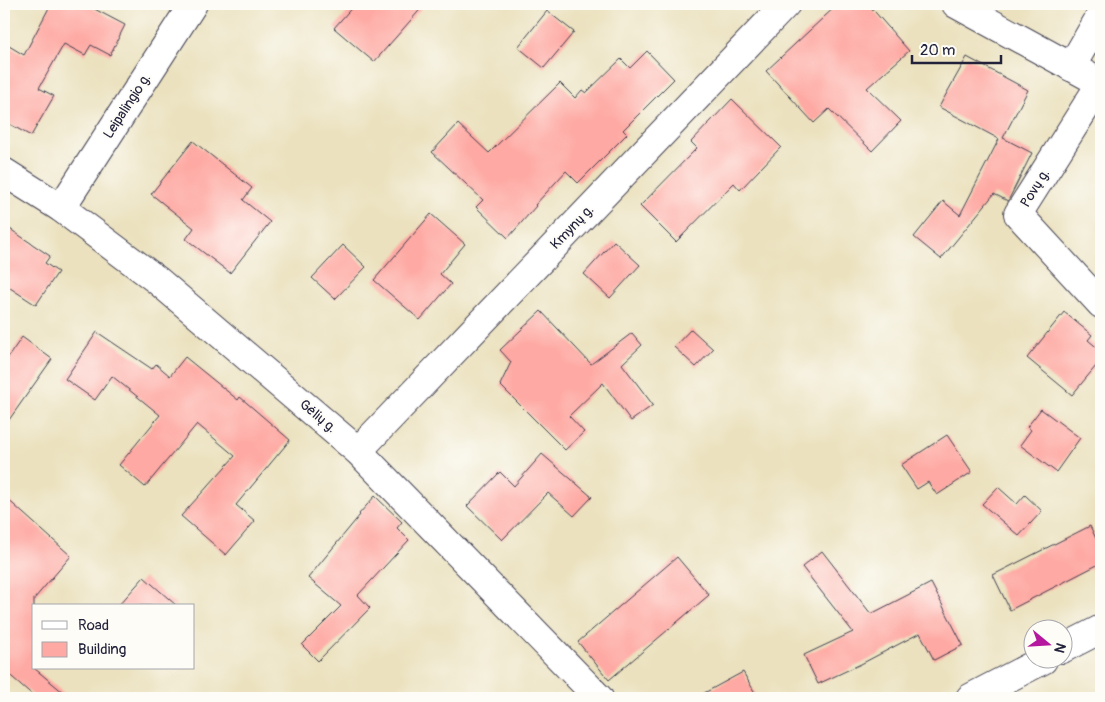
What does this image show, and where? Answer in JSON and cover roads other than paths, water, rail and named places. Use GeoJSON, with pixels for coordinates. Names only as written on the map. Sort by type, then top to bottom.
{"type":"FeatureCollection","features":[{"type":"Feature","properties":{"kind":"street","name":"Leipalingio g."},"geometry":{"type":"LineString","coordinates":[[61,208],[193,4]]}},
{"type":"Feature","properties":{"kind":"street","name":"Kmynų g."},"geometry":{"type":"LineString","coordinates":[[358,451],[786,4]]}},
{"type":"Feature","properties":{"kind":"street"},"geometry":{"type":"LineString","coordinates":[[956,4],[1101,83]]}},
{"type":"Feature","properties":{"kind":"street"},"geometry":{"type":"LineString","coordinates":[[1071,67],[1101,16]]}},
{"type":"Feature","properties":{"kind":"street","name":"Povų g."},"geometry":{"type":"LineString","coordinates":[[1101,83],[1018,214],[1101,304]]}},
{"type":"Feature","properties":{"kind":"street","name":"Gėlių g."},"geometry":{"type":"LineString","coordinates":[[4,172],[61,208],[157,280],[358,451],[599,698]]}},
{"type":"Feature","properties":{"kind":"street"},"geometry":{"type":"LineString","coordinates":[[1072,644],[1101,629]]}},
{"type":"Feature","properties":{"kind":"street"},"geometry":{"type":"LineString","coordinates":[[970,698],[1024,670]]}}]}
